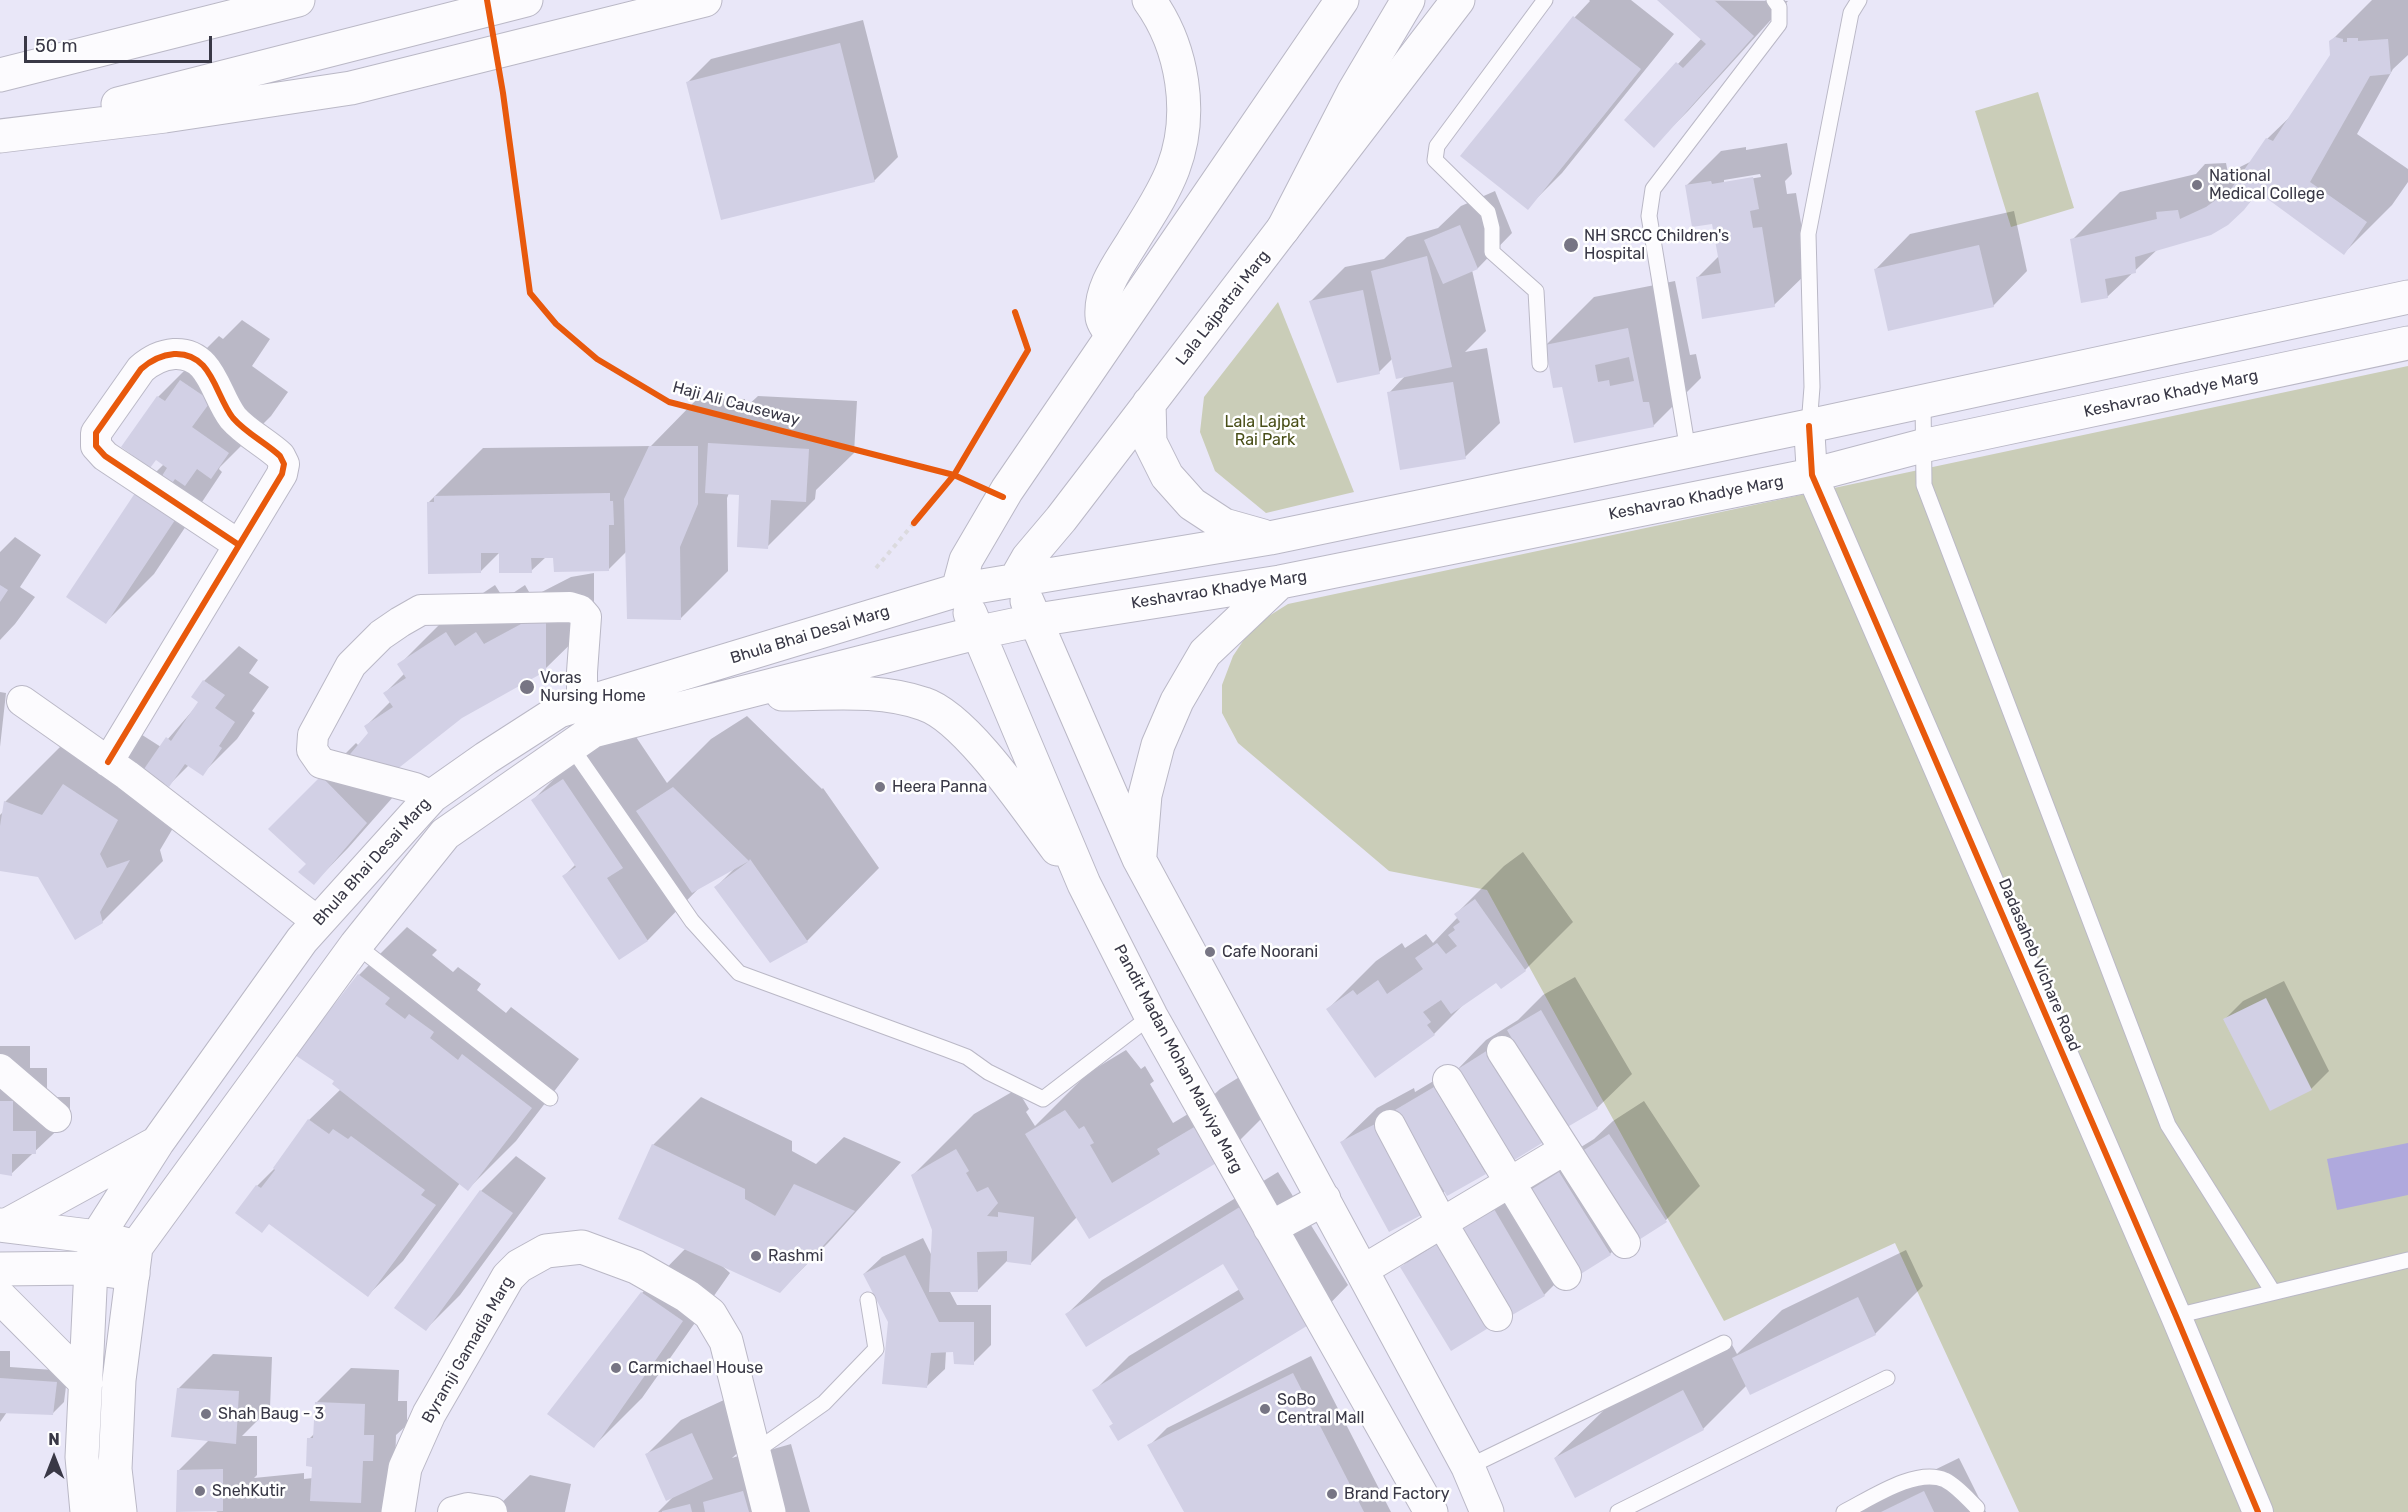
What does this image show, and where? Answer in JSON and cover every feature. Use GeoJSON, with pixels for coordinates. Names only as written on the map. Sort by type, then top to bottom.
{"type":"FeatureCollection","features":[{"type":"Feature","properties":{"kind":"main road"},"geometry":{"type":"LineString","coordinates":[[0,75],[298,0]]}},
{"type":"Feature","properties":{"kind":"main road"},"geometry":{"type":"LineString","coordinates":[[0,135],[526,0]]}},
{"type":"Feature","properties":{"kind":"main road"},"geometry":{"type":"LineString","coordinates":[[0,135],[165,116],[351,88],[705,0]]}},
{"type":"Feature","properties":{"kind":"main road"},"geometry":{"type":"LineString","coordinates":[[1112,335],[1101,318],[1103,298],[1109,281],[1160,196],[1173,168],[1184,111],[1183,81],[1173,46],[1160,14],[1149,0]]}},
{"type":"Feature","properties":{"kind":"main road"},"geometry":{"type":"LineString","coordinates":[[958,590],[966,560],[1007,490],[1342,0]]}},
{"type":"Feature","properties":{"kind":"main road"},"geometry":{"type":"LineString","coordinates":[[1283,229],[1353,93],[1408,0]]}},
{"type":"Feature","properties":{"kind":"main road","name":"Lala Lajpatrai Marg"},"geometry":{"type":"LineString","coordinates":[[1016,579],[1028,558],[1458,0]]}},
{"type":"Feature","properties":{"kind":"main road"},"geometry":{"type":"LineString","coordinates":[[1486,1512],[1468,1467],[1139,859],[1037,620],[1016,579],[1270,538],[1809,426],[2408,297]]}},
{"type":"Feature","properties":{"kind":"main road","name":"Keshavrao Khadye Marg"},"geometry":{"type":"LineString","coordinates":[[980,632],[1037,620],[1280,582],[1812,475],[1922,446],[2408,343]]}},
{"type":"Feature","properties":{"kind":"main road"},"geometry":{"type":"LineString","coordinates":[[1149,403],[1150,442],[1167,476],[1192,504],[1224,525],[1270,538]]}},
{"type":"Feature","properties":{"kind":"main road","name":"Bhula Bhai Desai Marg"},"geometry":{"type":"LineString","coordinates":[[94,1252],[157,1143],[302,940],[432,796],[559,711],[958,590],[1016,579]]}},
{"type":"Feature","properties":{"kind":"main road"},"geometry":{"type":"LineString","coordinates":[[1139,859],[1145,795],[1158,745],[1177,701],[1205,653],[1280,582]]}},
{"type":"Feature","properties":{"kind":"main road","name":"Pandit Madan Mohan Malviya Marg"},"geometry":{"type":"LineString","coordinates":[[958,590],[980,632],[1084,884],[1151,1016],[1431,1512]]}},
{"type":"Feature","properties":{"kind":"main road","name":"Bhula Bhai Desai Marg"},"geometry":{"type":"LineString","coordinates":[[134,1261],[356,945],[445,834],[593,730],[980,632]]}},
{"type":"Feature","properties":{"kind":"main road"},"geometry":{"type":"LineString","coordinates":[[727,695],[878,693],[926,704],[962,729],[1084,884]]}},
{"type":"Feature","properties":{"kind":"main road"},"geometry":{"type":"LineString","coordinates":[[3,1225],[157,1143]]}},
{"type":"Feature","properties":{"kind":"main road"},"geometry":{"type":"LineString","coordinates":[[1270,1228],[1324,1199]]}},
{"type":"Feature","properties":{"kind":"main road"},"geometry":{"type":"LineString","coordinates":[[3,1225],[94,1252],[134,1261],[119,1380],[115,1469],[120,1512]]}},
{"type":"Feature","properties":{"kind":"main road","name":"Byramji Gamadia Marg"},"geometry":{"type":"LineString","coordinates":[[398,1512],[405,1468],[429,1414],[508,1277],[519,1266],[546,1251],[582,1247],[636,1267],[687,1296],[710,1314],[726,1341],[769,1512]]}},
{"type":"Feature","properties":{"kind":"main road"},"geometry":{"type":"LineString","coordinates":[[0,1269],[94,1252]]}},
{"type":"Feature","properties":{"kind":"main road"},"geometry":{"type":"LineString","coordinates":[[87,1512],[82,1457],[94,1252]]}},
{"type":"Feature","properties":{"kind":"main road"},"geometry":{"type":"LineString","coordinates":[[0,1297],[86,1383]]}},
{"type":"Feature","properties":{"kind":"street"},"geometry":{"type":"LineString","coordinates":[[108,762],[239,546],[282,474],[284,464],[280,456],[235,420],[224,405],[206,369],[196,357],[185,354],[170,355],[149,362],[141,369],[96,433],[96,446],[105,456],[239,546]]}},
{"type":"Feature","properties":{"kind":"street","name":"Dadasaheb Vichare Road"},"geometry":{"type":"LineString","coordinates":[[1809,426],[1812,475],[2176,1316],[2258,1512]]}},
{"type":"Feature","properties":{"kind":"street"},"geometry":{"type":"LineString","coordinates":[[432,796],[415,788],[321,763],[312,750],[313,735],[351,665],[381,635],[421,610],[580,609],[586,617],[582,705]]}},
{"type":"Feature","properties":{"kind":"street"},"geometry":{"type":"LineString","coordinates":[[22,701],[108,762],[318,922]]}},
{"type":"Feature","properties":{"kind":"street"},"geometry":{"type":"LineString","coordinates":[[1502,1051],[1625,1243]]}},
{"type":"Feature","properties":{"kind":"street"},"geometry":{"type":"LineString","coordinates":[[0,1069],[56,1117]]}},
{"type":"Feature","properties":{"kind":"street"},"geometry":{"type":"LineString","coordinates":[[1448,1080],[1566,1275]]}},
{"type":"Feature","properties":{"kind":"street"},"geometry":{"type":"LineString","coordinates":[[1390,1125],[1442,1223],[1497,1316]]}},
{"type":"Feature","properties":{"kind":"street"},"geometry":{"type":"LineString","coordinates":[[1363,1270],[1564,1150]]}},
{"type":"Feature","properties":{"kind":"street"},"geometry":{"type":"LineString","coordinates":[[453,1512],[468,1508],[492,1512]]}},
{"type":"Feature","properties":{"kind":"lane"},"geometry":{"type":"LineString","coordinates":[[1540,364],[1536,291],[1492,252],[1492,228],[1488,212],[1435,160],[1437,146],[1545,0]]}},
{"type":"Feature","properties":{"kind":"lane"},"geometry":{"type":"LineString","coordinates":[[1688,451],[1649,216],[1653,189],[1779,24],[1779,7],[1774,0]]}},
{"type":"Feature","properties":{"kind":"lane"},"geometry":{"type":"LineString","coordinates":[[1809,426],[1812,387],[1808,234],[1851,13],[1859,0]]}},
{"type":"Feature","properties":{"kind":"lane"},"geometry":{"type":"LineString","coordinates":[[1923,400],[1924,485],[2168,1125],[2273,1292]]}},
{"type":"Feature","properties":{"kind":"lane"},"geometry":{"type":"LineString","coordinates":[[570,745],[692,921],[740,973],[967,1057],[988,1072],[1042,1099],[1151,1016]]}},
{"type":"Feature","properties":{"kind":"lane"},"geometry":{"type":"LineString","coordinates":[[356,945],[550,1098]]}},
{"type":"Feature","properties":{"kind":"lane"},"geometry":{"type":"LineString","coordinates":[[2176,1316],[2408,1260]]}},
{"type":"Feature","properties":{"kind":"lane"},"geometry":{"type":"LineString","coordinates":[[753,1453],[824,1402],[876,1349],[868,1300]]}},
{"type":"Feature","properties":{"kind":"lane"},"geometry":{"type":"LineString","coordinates":[[1468,1467],[1724,1343]]}},
{"type":"Feature","properties":{"kind":"lane"},"geometry":{"type":"LineString","coordinates":[[1618,1512],[1887,1378]]}},
{"type":"Feature","properties":{"kind":"lane"},"geometry":{"type":"LineString","coordinates":[[1844,1512],[1916,1477],[1945,1480],[1977,1508]]}},
{"type":"Feature","properties":{"kind":"path"},"geometry":{"type":"LineString","coordinates":[[876,568],[921,515]]}},
{"type":"Feature","properties":{"kind":"green space"},"geometry":{"type":"Polygon","coordinates":[[[2038,92],[2074,208],[2011,227],[1975,111],[2038,92]]]}},
{"type":"Feature","properties":{"kind":"green space","name":"Lala Lajpat Rai Park"},"geometry":{"type":"Polygon","coordinates":[[[1278,302],[1354,492],[1266,513],[1215,471],[1200,432],[1204,397],[1278,302]]]}},
{"type":"Feature","properties":{"kind":"green space"},"geometry":{"type":"Polygon","coordinates":[[[2408,366],[2408,1512],[2019,1512],[1895,1243],[1724,1321],[1487,890],[1389,871],[1238,743],[1222,713],[1222,685],[1233,656],[1253,626],[1288,604],[2408,366]]]}},
{"type":"Feature","properties":{"kind":"shaded area"},"geometry":{"type":"Polygon","coordinates":[[[2408,1143],[2408,1195],[2337,1210],[2327,1159],[2408,1143]]]}},
{"type":"Feature","properties":{"kind":"building"},"geometry":{"type":"Polygon","coordinates":[[[1657,0],[1714,0],[1754,36],[1654,148],[1624,120],[1676,62],[1683,68],[1706,44],[1657,0]]]}},
{"type":"Feature","properties":{"kind":"building"},"geometry":{"type":"Polygon","coordinates":[[[1573,16],[1641,69],[1528,210],[1460,156],[1573,16]]]}},
{"type":"Feature","properties":{"kind":"building"},"geometry":{"type":"Polygon","coordinates":[[[2335,37],[2343,39],[2343,42],[2347,42],[2347,38],[2358,38],[2358,41],[2388,39],[2391,74],[2370,76],[2310,182],[2367,222],[2344,255],[2258,192],[2228,225],[2211,235],[2135,257],[2136,273],[2105,279],[2108,298],[2081,303],[2070,239],[2157,219],[2156,212],[2178,210],[2180,219],[2206,207],[2231,189],[2266,138],[2273,141],[2330,55],[2329,41],[2335,37]]]}},
{"type":"Feature","properties":{"kind":"building"},"geometry":{"type":"Polygon","coordinates":[[[840,43],[875,182],[721,220],[686,82],[840,43]]]}},
{"type":"Feature","properties":{"kind":"building"},"geometry":{"type":"Polygon","coordinates":[[[1753,177],[1759,209],[1750,211],[1753,228],[1762,227],[1775,307],[1702,319],[1696,277],[1721,273],[1712,224],[1692,227],[1685,185],[1711,181],[1712,184],[1753,177]]]}},
{"type":"Feature","properties":{"kind":"building"},"geometry":{"type":"Polygon","coordinates":[[[1460,225],[1478,269],[1443,284],[1424,240],[1460,225]]]}},
{"type":"Feature","properties":{"kind":"building"},"geometry":{"type":"Polygon","coordinates":[[[1979,245],[1994,307],[1888,331],[1874,269],[1979,245]]]}},
{"type":"Feature","properties":{"kind":"building"},"geometry":{"type":"Polygon","coordinates":[[[1427,256],[1452,367],[1396,379],[1371,271],[1427,256]]]}},
{"type":"Feature","properties":{"kind":"building"},"geometry":{"type":"Polygon","coordinates":[[[1363,290],[1380,374],[1337,383],[1309,301],[1363,290]]]}},
{"type":"Feature","properties":{"kind":"building"},"geometry":{"type":"Polygon","coordinates":[[[1628,328],[1643,402],[1649,402],[1654,427],[1574,443],[1562,387],[1553,388],[1545,345],[1628,328]],[[1629,357],[1595,365],[1598,382],[1609,380],[1610,386],[1634,381],[1629,357]]]}},
{"type":"Feature","properties":{"kind":"building"},"geometry":{"type":"Polygon","coordinates":[[[180,380],[211,401],[192,427],[229,453],[211,479],[197,469],[185,486],[175,479],[170,486],[160,479],[167,468],[156,460],[150,468],[121,447],[157,396],[165,401],[180,380]]]}},
{"type":"Feature","properties":{"kind":"building"},"geometry":{"type":"Polygon","coordinates":[[[1453,382],[1466,459],[1400,470],[1387,392],[1453,382]]]}},
{"type":"Feature","properties":{"kind":"building"},"geometry":{"type":"Polygon","coordinates":[[[708,443],[809,449],[806,502],[771,500],[768,549],[737,547],[739,495],[705,493],[708,443]]]}},
{"type":"Feature","properties":{"kind":"building"},"geometry":{"type":"Polygon","coordinates":[[[649,446],[698,446],[698,504],[680,547],[681,620],[627,619],[624,499],[649,446]]]}},
{"type":"Feature","properties":{"kind":"building"},"geometry":{"type":"Polygon","coordinates":[[[139,487],[175,520],[106,624],[66,597],[139,487]]]}},
{"type":"Feature","properties":{"kind":"building"},"geometry":{"type":"Polygon","coordinates":[[[610,493],[610,501],[613,501],[614,525],[609,525],[609,571],[554,572],[553,558],[531,558],[532,573],[499,573],[499,553],[481,553],[481,573],[428,574],[427,502],[434,502],[434,496],[610,493]]]}},
{"type":"Feature","properties":{"kind":"building"},"geometry":{"type":"Polygon","coordinates":[[[0,585],[8,590],[0,602],[0,585]]]}},
{"type":"Feature","properties":{"kind":"building"},"geometry":{"type":"Polygon","coordinates":[[[546,620],[546,671],[462,718],[391,774],[340,766],[368,733],[364,726],[393,707],[383,693],[406,678],[397,664],[446,632],[455,646],[476,632],[484,644],[521,624],[546,620]]]}},
{"type":"Feature","properties":{"kind":"building"},"geometry":{"type":"Polygon","coordinates":[[[203,680],[225,695],[215,708],[235,722],[219,746],[222,748],[203,776],[185,764],[169,787],[144,769],[166,737],[171,741],[198,702],[191,697],[203,680]]]}},
{"type":"Feature","properties":{"kind":"building"},"geometry":{"type":"Polygon","coordinates":[[[321,776],[367,823],[314,885],[298,872],[306,864],[268,829],[321,776]]]}},
{"type":"Feature","properties":{"kind":"building"},"geometry":{"type":"Polygon","coordinates":[[[563,779],[623,868],[607,878],[648,941],[619,960],[562,876],[576,867],[531,800],[563,779]]]}},
{"type":"Feature","properties":{"kind":"building"},"geometry":{"type":"Polygon","coordinates":[[[63,784],[118,820],[100,854],[107,868],[130,860],[100,912],[103,923],[75,940],[38,877],[0,871],[0,826],[4,801],[42,815],[63,784]]]}},
{"type":"Feature","properties":{"kind":"building"},"geometry":{"type":"Polygon","coordinates":[[[673,787],[749,861],[692,893],[636,811],[673,787]]]}},
{"type":"Feature","properties":{"kind":"building"},"geometry":{"type":"Polygon","coordinates":[[[750,859],[808,942],[770,963],[714,887],[750,859]]]}},
{"type":"Feature","properties":{"kind":"building"},"geometry":{"type":"Polygon","coordinates":[[[1475,899],[1526,971],[1501,989],[1496,983],[1451,1014],[1441,1000],[1423,1012],[1431,1022],[1427,1025],[1435,1035],[1375,1078],[1326,1009],[1353,990],[1357,995],[1378,980],[1387,994],[1423,969],[1415,958],[1437,943],[1446,954],[1457,946],[1448,935],[1460,922],[1454,914],[1475,899]]]}},
{"type":"Feature","properties":{"kind":"building"},"geometry":{"type":"Polygon","coordinates":[[[358,974],[390,998],[385,1004],[405,1019],[409,1014],[434,1032],[430,1038],[458,1060],[462,1054],[532,1108],[468,1191],[332,1084],[334,1081],[295,1055],[358,974]]]}},
{"type":"Feature","properties":{"kind":"building"},"geometry":{"type":"Polygon","coordinates":[[[2266,998],[2312,1090],[2270,1111],[2223,1019],[2266,998]]]}},
{"type":"Feature","properties":{"kind":"building"},"geometry":{"type":"Polygon","coordinates":[[[1541,1010],[1598,1109],[1564,1129],[1507,1030],[1541,1010]]]}},
{"type":"Feature","properties":{"kind":"building"},"geometry":{"type":"Polygon","coordinates":[[[1488,1050],[1547,1140],[1506,1165],[1450,1074],[1488,1050]]]}},
{"type":"Feature","properties":{"kind":"building"},"geometry":{"type":"Polygon","coordinates":[[[1434,1087],[1486,1174],[1447,1196],[1395,1110],[1434,1087]]]}},
{"type":"Feature","properties":{"kind":"building"},"geometry":{"type":"Polygon","coordinates":[[[0,1101],[13,1101],[13,1131],[36,1131],[36,1154],[12,1154],[12,1176],[0,1174],[0,1101]]]}},
{"type":"Feature","properties":{"kind":"building"},"geometry":{"type":"Polygon","coordinates":[[[1065,1110],[1079,1129],[1084,1126],[1094,1143],[1090,1145],[1112,1183],[1160,1154],[1157,1149],[1201,1123],[1223,1159],[1089,1239],[1025,1134],[1065,1110]]]}},
{"type":"Feature","properties":{"kind":"building"},"geometry":{"type":"Polygon","coordinates":[[[308,1119],[329,1134],[333,1129],[348,1139],[351,1136],[425,1190],[421,1195],[436,1205],[368,1297],[269,1224],[262,1233],[235,1213],[256,1185],[261,1188],[275,1170],[273,1168],[308,1119]]]}},
{"type":"Feature","properties":{"kind":"building"},"geometry":{"type":"Polygon","coordinates":[[[1379,1122],[1427,1212],[1389,1232],[1340,1142],[1379,1122]]]}},
{"type":"Feature","properties":{"kind":"building"},"geometry":{"type":"Polygon","coordinates":[[[1609,1134],[1667,1222],[1634,1243],[1576,1155],[1609,1134]]]}},
{"type":"Feature","properties":{"kind":"building","name":"Rashmi"},"geometry":{"type":"Polygon","coordinates":[[[652,1144],[745,1189],[745,1199],[775,1216],[794,1184],[855,1211],[780,1293],[618,1219],[652,1144]]]}},
{"type":"Feature","properties":{"kind":"building"},"geometry":{"type":"Polygon","coordinates":[[[956,1149],[969,1171],[966,1173],[977,1192],[988,1187],[998,1203],[987,1216],[998,1217],[998,1212],[1034,1217],[1031,1265],[1007,1262],[1007,1251],[977,1252],[978,1292],[929,1292],[932,1230],[911,1175],[956,1149]]]}},
{"type":"Feature","properties":{"kind":"building"},"geometry":{"type":"Polygon","coordinates":[[[1559,1172],[1611,1255],[1576,1277],[1524,1194],[1559,1172]]]}},
{"type":"Feature","properties":{"kind":"building"},"geometry":{"type":"Polygon","coordinates":[[[480,1190],[513,1213],[426,1331],[394,1308],[480,1190]]]}},
{"type":"Feature","properties":{"kind":"building"},"geometry":{"type":"Polygon","coordinates":[[[1243,1205],[1315,1321],[1118,1441],[1109,1426],[1113,1424],[1092,1390],[1244,1299],[1223,1264],[1086,1347],[1065,1314],[1243,1205]]]}},
{"type":"Feature","properties":{"kind":"building"},"geometry":{"type":"Polygon","coordinates":[[[1494,1209],[1545,1296],[1507,1318],[1456,1231],[1494,1209]]]}},
{"type":"Feature","properties":{"kind":"building"},"geometry":{"type":"Polygon","coordinates":[[[1439,1243],[1490,1327],[1451,1351],[1400,1267],[1439,1243]]]}},
{"type":"Feature","properties":{"kind":"building"},"geometry":{"type":"Polygon","coordinates":[[[905,1255],[939,1322],[974,1322],[974,1365],[954,1364],[953,1352],[931,1353],[927,1388],[882,1384],[888,1322],[863,1274],[905,1255]]]}},
{"type":"Feature","properties":{"kind":"building","name":"Carmichael House"},"geometry":{"type":"Polygon","coordinates":[[[641,1292],[683,1321],[594,1448],[547,1414],[641,1292]]]}},
{"type":"Feature","properties":{"kind":"building"},"geometry":{"type":"Polygon","coordinates":[[[1858,1297],[1876,1335],[1750,1395],[1732,1358],[1858,1297]]]}},
{"type":"Feature","properties":{"kind":"building","name":"SoBo Central Mall"},"geometry":{"type":"Polygon","coordinates":[[[1293,1373],[1364,1512],[1184,1512],[1147,1445],[1293,1373]]]}},
{"type":"Feature","properties":{"kind":"building"},"geometry":{"type":"Polygon","coordinates":[[[0,1378],[57,1382],[53,1415],[0,1413],[0,1378]]]}},
{"type":"Feature","properties":{"kind":"building","name":"Shah Baug - 3"},"geometry":{"type":"Polygon","coordinates":[[[177,1388],[239,1391],[236,1444],[171,1437],[177,1388]]]}},
{"type":"Feature","properties":{"kind":"building"},"geometry":{"type":"Polygon","coordinates":[[[1683,1390],[1704,1430],[1575,1498],[1554,1458],[1683,1390]]]}},
{"type":"Feature","properties":{"kind":"building"},"geometry":{"type":"Polygon","coordinates":[[[315,1402],[365,1404],[364,1435],[374,1435],[373,1461],[363,1461],[361,1503],[310,1501],[312,1467],[306,1466],[307,1438],[313,1438],[315,1402]]]}},
{"type":"Feature","properties":{"kind":"building"},"geometry":{"type":"Polygon","coordinates":[[[692,1433],[713,1479],[666,1501],[645,1454],[692,1433]]]}},
{"type":"Feature","properties":{"kind":"building","name":"SnehKutir"},"geometry":{"type":"Polygon","coordinates":[[[223,1469],[223,1511],[176,1512],[177,1470],[223,1469]]]}},
{"type":"Feature","properties":{"kind":"building"},"geometry":{"type":"Polygon","coordinates":[[[743,1491],[749,1512],[705,1512],[703,1502],[743,1491]]]}},
{"type":"Feature","properties":{"kind":"building"},"geometry":{"type":"Polygon","coordinates":[[[1924,1491],[1934,1512],[1881,1512],[1924,1491]]]}},
{"type":"Feature","properties":{"kind":"building"},"geometry":{"type":"Polygon","coordinates":[[[690,1504],[692,1512],[662,1512],[662,1511],[690,1504]]]}},
{"type":"Feature","properties":{"kind":"cycle path","name":"Haji Ali Causeway"},"geometry":{"type":"LineString","coordinates":[[487,0],[503,93],[530,293],[556,324],[597,359],[669,402],[954,475],[1003,497]]}},
{"type":"Feature","properties":{"kind":"cycle path"},"geometry":{"type":"LineString","coordinates":[[914,523],[954,475],[1028,350],[1015,312]]}},
{"type":"Feature","properties":{"kind":"cycle path"},"geometry":{"type":"LineString","coordinates":[[108,762],[282,474],[284,464],[280,456],[233,418],[205,367],[197,360],[187,355],[174,354],[156,359],[141,369],[96,433],[96,446],[105,456],[239,545]]}},
{"type":"Feature","properties":{"kind":"cycle path"},"geometry":{"type":"LineString","coordinates":[[1809,426],[1812,475],[2176,1316],[2258,1512]]}},
{"type":"Feature","properties":{"kind":"place","name":"National Medical College"},"geometry":{"type":"Point","coordinates":[2197,185]}},
{"type":"Feature","properties":{"kind":"place","name":"NH SRCC Children's Hospital"},"geometry":{"type":"Point","coordinates":[1571,245]}},
{"type":"Feature","properties":{"kind":"place","name":"Voras Nursing Home"},"geometry":{"type":"Point","coordinates":[527,687]}},
{"type":"Feature","properties":{"kind":"place","name":"Heera Panna"},"geometry":{"type":"Point","coordinates":[880,787]}},
{"type":"Feature","properties":{"kind":"place","name":"Cafe Noorani"},"geometry":{"type":"Point","coordinates":[1210,952]}},
{"type":"Feature","properties":{"kind":"place","name":"Rashmi"},"geometry":{"type":"Point","coordinates":[756,1256]}},
{"type":"Feature","properties":{"kind":"place","name":"Carmichael House"},"geometry":{"type":"Point","coordinates":[616,1368]}},
{"type":"Feature","properties":{"kind":"place","name":"SoBo Central Mall"},"geometry":{"type":"Point","coordinates":[1265,1409]}},
{"type":"Feature","properties":{"kind":"place","name":"Shah Baug - 3"},"geometry":{"type":"Point","coordinates":[206,1414]}},
{"type":"Feature","properties":{"kind":"place","name":"SnehKutir"},"geometry":{"type":"Point","coordinates":[200,1491]}},
{"type":"Feature","properties":{"kind":"place","name":"Brand Factory"},"geometry":{"type":"Point","coordinates":[1332,1494]}}]}
